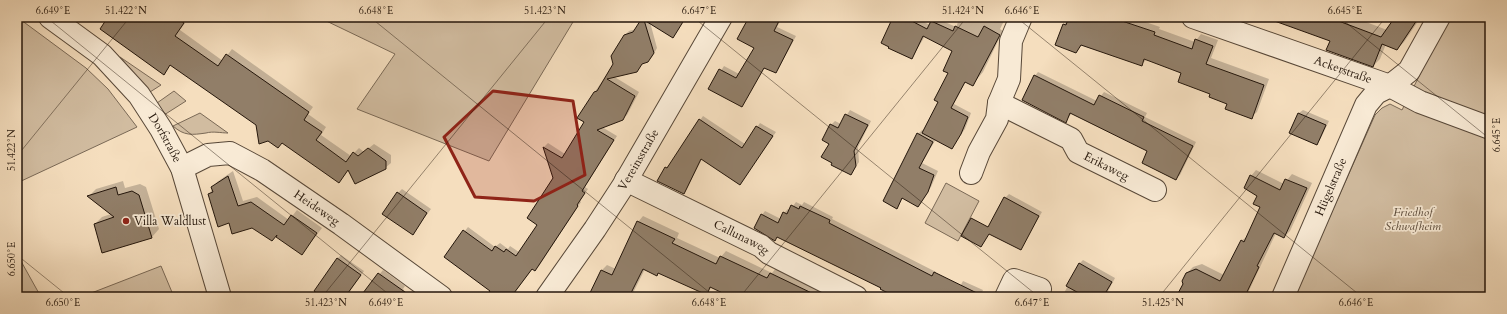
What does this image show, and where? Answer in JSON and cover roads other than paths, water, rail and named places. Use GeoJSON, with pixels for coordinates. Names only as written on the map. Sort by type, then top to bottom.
{"type":"FeatureCollection","features":[{"type":"Feature","properties":{"kind":"street","name":"Dorfstraße"},"geometry":{"type":"LineString","coordinates":[[50,17],[102,55],[139,95],[161,129],[182,168],[220,297]]}},
{"type":"Feature","properties":{"kind":"street","name":"Vereinsstraße"},"geometry":{"type":"LineString","coordinates":[[547,297],[595,229],[626,180],[721,17]]}},
{"type":"Feature","properties":{"kind":"street"},"geometry":{"type":"LineString","coordinates":[[971,173],[979,152],[997,119],[999,103],[1009,79],[1011,41],[1020,17]]}},
{"type":"Feature","properties":{"kind":"street","name":"Ackerstraße"},"geometry":{"type":"LineString","coordinates":[[1193,17],[1390,86],[1420,102],[1490,128]]}},
{"type":"Feature","properties":{"kind":"street","name":"Hügelstraße"},"geometry":{"type":"LineString","coordinates":[[1283,297],[1366,105],[1376,93],[1390,86],[1409,72],[1439,17]]}},
{"type":"Feature","properties":{"kind":"street","name":"Erikaweg"},"geometry":{"type":"LineString","coordinates":[[999,103],[1071,139],[1078,152],[1156,190]]}},
{"type":"Feature","properties":{"kind":"street","name":"Heideweg"},"geometry":{"type":"LineString","coordinates":[[182,168],[208,155],[230,153],[262,170],[341,224],[441,297]]}},
{"type":"Feature","properties":{"kind":"street","name":"Callunaweg"},"geometry":{"type":"LineString","coordinates":[[626,180],[761,246],[769,254],[856,297]]}},
{"type":"Feature","properties":{"kind":"street"},"geometry":{"type":"LineString","coordinates":[[1006,297],[1014,280],[1040,289]]}},
{"type":"Feature","properties":{"kind":"place","name":"Villa Waldlust"},"geometry":{"type":"Point","coordinates":[126,221]}},
{"type":"Feature","properties":{"kind":"park label","name":"Friedhof Schwafheim"},"geometry":{"type":"Point","coordinates":[1413,219]}}]}
